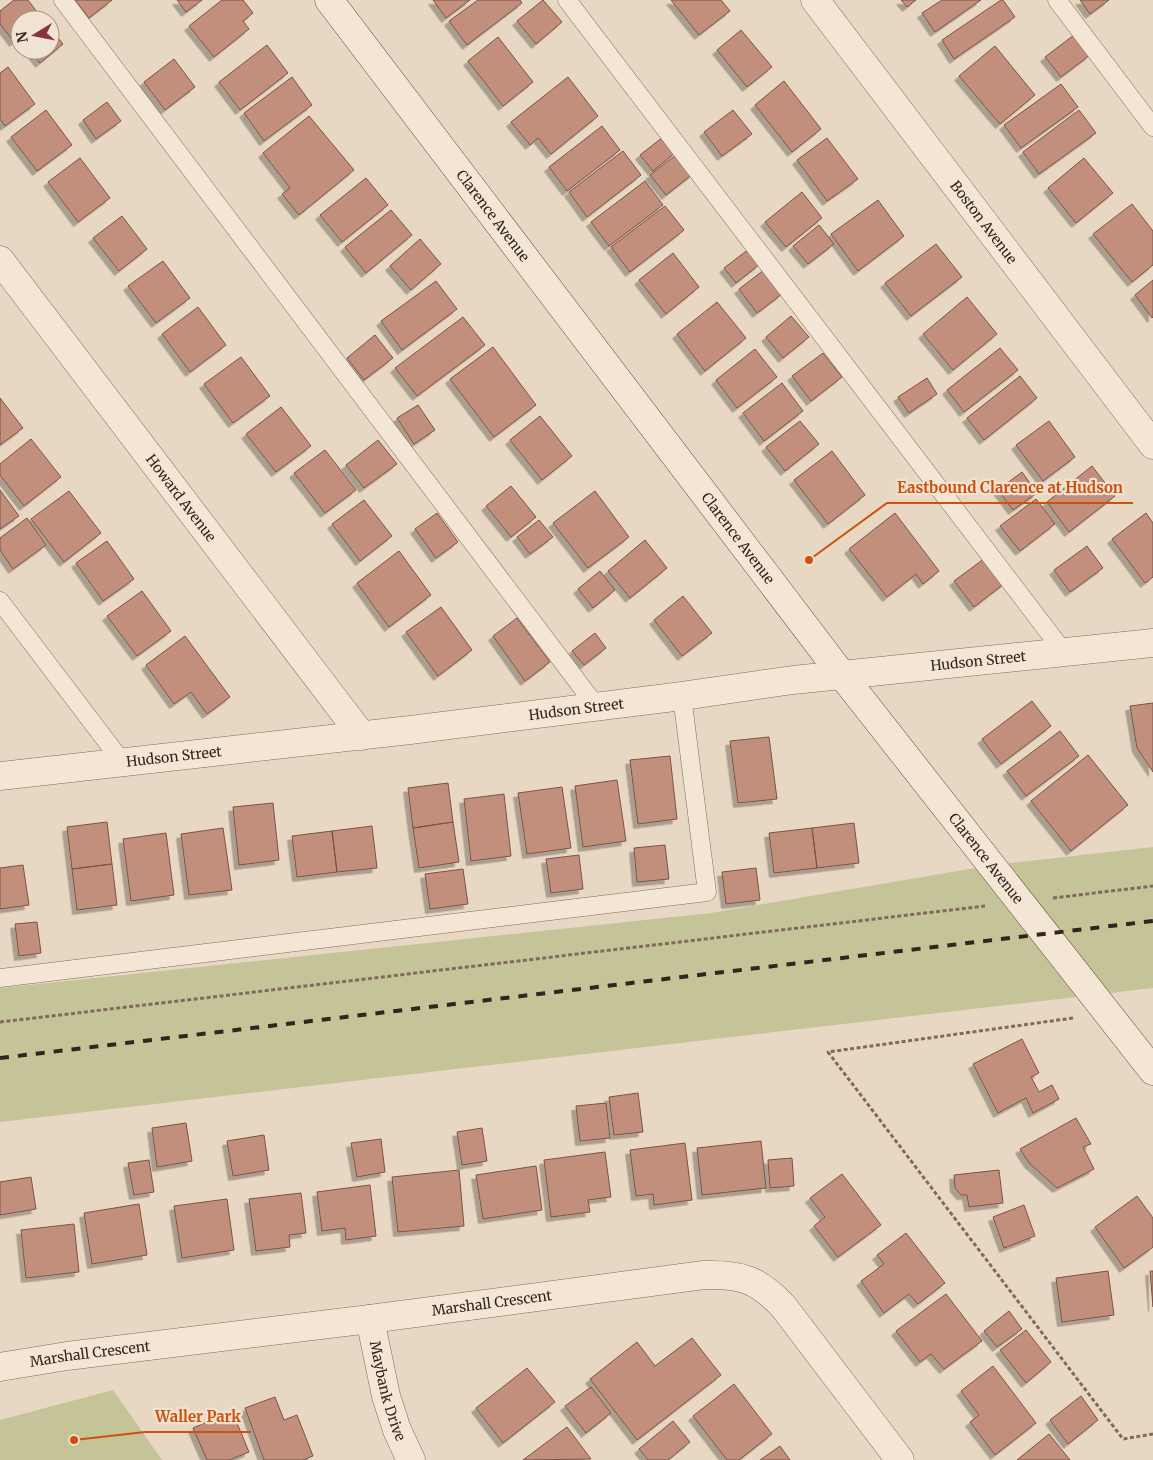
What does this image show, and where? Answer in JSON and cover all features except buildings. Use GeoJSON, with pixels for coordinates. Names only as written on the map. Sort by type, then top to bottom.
{"type":"FeatureCollection","features":[{"type":"Feature","properties":{"kind":"street","name":"Clarence Avenue"},"geometry":{"type":"LineString","coordinates":[[329,0],[842,675],[1153,1071]]}},
{"type":"Feature","properties":{"kind":"street","name":"Boston Avenue"},"geometry":{"type":"LineString","coordinates":[[815,0],[1153,445]]}},
{"type":"Feature","properties":{"kind":"street","name":"Howard Avenue"},"geometry":{"type":"LineString","coordinates":[[0,260],[362,736]]}},
{"type":"Feature","properties":{"kind":"street","name":"Hudson Street"},"geometry":{"type":"LineString","coordinates":[[0,776],[362,736],[682,696],[793,680],[1153,644]]}},
{"type":"Feature","properties":{"kind":"street","name":"Marshall Crescent"},"geometry":{"type":"LineString","coordinates":[[0,1367],[67,1356],[370,1319],[704,1275],[727,1274],[743,1277],[771,1293],[783,1306],[900,1460]]}},
{"type":"Feature","properties":{"kind":"street","name":"Maybank Drive"},"geometry":{"type":"LineString","coordinates":[[370,1319],[386,1396],[397,1430],[411,1460]]}},
{"type":"Feature","properties":{"kind":"lane"},"geometry":{"type":"LineString","coordinates":[[63,0],[596,706]]}},
{"type":"Feature","properties":{"kind":"lane"},"geometry":{"type":"LineString","coordinates":[[567,0],[1063,652]]}},
{"type":"Feature","properties":{"kind":"lane"},"geometry":{"type":"LineString","coordinates":[[1057,0],[1153,127]]}},
{"type":"Feature","properties":{"kind":"lane"},"geometry":{"type":"LineString","coordinates":[[0,601],[123,763]]}},
{"type":"Feature","properties":{"kind":"lane"},"geometry":{"type":"LineString","coordinates":[[0,978],[707,892],[682,696]]}},
{"type":"Feature","properties":{"kind":"path"},"geometry":{"type":"LineString","coordinates":[[0,1022],[1153,886]]}},
{"type":"Feature","properties":{"kind":"path"},"geometry":{"type":"LineString","coordinates":[[1108,1014],[828,1052],[1123,1439],[1153,1434]]}},
{"type":"Feature","properties":{"kind":"shaded area"},"geometry":{"type":"Polygon","coordinates":[[[1153,847],[1153,988],[0,1122],[0,988],[711,913],[993,865],[1153,847]]]}},
{"type":"Feature","properties":{"kind":"shaded area"},"geometry":{"type":"Polygon","coordinates":[[[113,1390],[162,1460],[0,1460],[0,1420],[113,1390]]]}},
{"type":"Feature","properties":{"kind":"railway"},"geometry":{"type":"LineString","coordinates":[[0,1058],[1153,921]]}},
{"type":"Feature","properties":{"kind":"place","name":"Eastbound Clarence at Hudson"},"geometry":{"type":"Point","coordinates":[809,560]}},
{"type":"Feature","properties":{"kind":"place","name":"Waller Park"},"geometry":{"type":"Point","coordinates":[74,1440]}}]}
